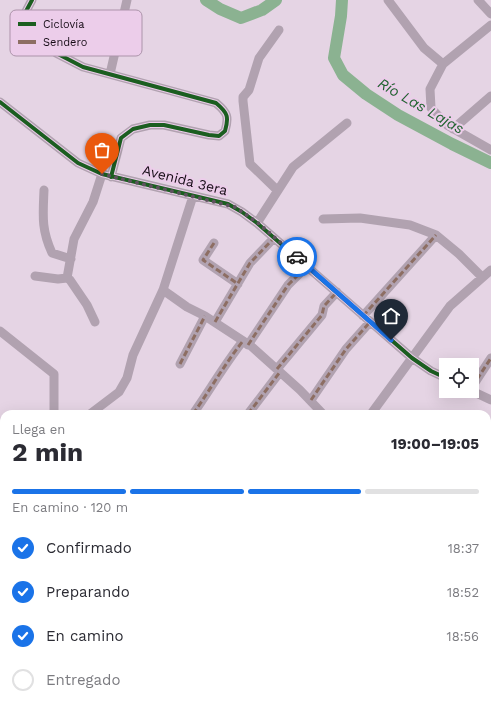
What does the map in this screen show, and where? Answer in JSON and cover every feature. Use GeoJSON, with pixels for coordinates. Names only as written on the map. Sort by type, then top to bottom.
{"type":"FeatureCollection","features":[{"type":"Feature","properties":{"kind":"street"},"geometry":{"type":"LineString","coordinates":[[27,10],[32,0]]}},
{"type":"Feature","properties":{"kind":"street"},"geometry":{"type":"LineString","coordinates":[[125,10],[127,0]]}},
{"type":"Feature","properties":{"kind":"street"},"geometry":{"type":"LineString","coordinates":[[388,0],[424,48],[443,64]]}},
{"type":"Feature","properties":{"kind":"street"},"geometry":{"type":"LineString","coordinates":[[478,0],[491,14]]}},
{"type":"Feature","properties":{"kind":"street"},"geometry":{"type":"LineString","coordinates":[[491,25],[443,64],[430,88],[431,108],[447,125],[491,150]]}},
{"type":"Feature","properties":{"kind":"street"},"geometry":{"type":"LineString","coordinates":[[277,190],[250,164],[243,97],[249,90],[259,58],[279,30]]}},
{"type":"Feature","properties":{"kind":"street"},"geometry":{"type":"LineString","coordinates":[[62,56],[83,67],[216,104],[224,110],[227,116],[225,131],[219,136],[164,125],[150,125],[133,129],[121,138],[111,177]]}},
{"type":"Feature","properties":{"kind":"street"},"geometry":{"type":"LineString","coordinates":[[110,74],[114,56]]}},
{"type":"Feature","properties":{"kind":"street"},"geometry":{"type":"LineString","coordinates":[[453,129],[491,96]]}},
{"type":"Feature","properties":{"kind":"street","name":"Avenida 3era"},"geometry":{"type":"LineString","coordinates":[[0,102],[78,163],[102,174],[235,207],[258,223],[412,358],[439,375]]}},
{"type":"Feature","properties":{"kind":"street"},"geometry":{"type":"LineString","coordinates":[[258,223],[293,166],[347,122]]}},
{"type":"Feature","properties":{"kind":"street"},"geometry":{"type":"LineString","coordinates":[[67,278],[72,260],[74,239],[93,202],[102,174]]}},
{"type":"Feature","properties":{"kind":"street"},"geometry":{"type":"LineString","coordinates":[[44,190],[42,222],[46,240],[52,253],[72,260]]}},
{"type":"Feature","properties":{"kind":"street"},"geometry":{"type":"LineString","coordinates":[[95,410],[119,392],[127,378],[133,355],[163,290],[193,196]]}},
{"type":"Feature","properties":{"kind":"street"},"geometry":{"type":"LineString","coordinates":[[323,219],[360,218],[410,225],[436,234],[482,277]]}},
{"type":"Feature","properties":{"kind":"street"},"geometry":{"type":"LineString","coordinates":[[311,400],[366,319],[436,234]]}},
{"type":"Feature","properties":{"kind":"street"},"geometry":{"type":"LineString","coordinates":[[215,322],[250,263],[274,238]]}},
{"type":"Feature","properties":{"kind":"street"},"geometry":{"type":"LineString","coordinates":[[214,243],[203,260],[238,284]]}},
{"type":"Feature","properties":{"kind":"street"},"geometry":{"type":"LineString","coordinates":[[195,410],[212,388],[223,367],[246,343],[288,285],[307,266]]}},
{"type":"Feature","properties":{"kind":"street"},"geometry":{"type":"LineString","coordinates":[[374,410],[450,306],[491,270]]}},
{"type":"Feature","properties":{"kind":"street"},"geometry":{"type":"LineString","coordinates":[[35,276],[58,279],[67,278],[70,280],[87,305],[95,322]]}},
{"type":"Feature","properties":{"kind":"street"},"geometry":{"type":"LineString","coordinates":[[163,290],[187,307],[215,322],[246,343],[311,400],[320,410]]}},
{"type":"Feature","properties":{"kind":"street"},"geometry":{"type":"LineString","coordinates":[[251,410],[278,371],[322,315],[324,306],[337,292]]}},
{"type":"Feature","properties":{"kind":"street"},"geometry":{"type":"LineString","coordinates":[[180,364],[205,316]]}},
{"type":"Feature","properties":{"kind":"street"},"geometry":{"type":"LineString","coordinates":[[0,331],[54,374],[54,410]]}},
{"type":"Feature","properties":{"kind":"street"},"geometry":{"type":"LineString","coordinates":[[479,376],[491,358]]}},
{"type":"Feature","properties":{"kind":"street"},"geometry":{"type":"LineString","coordinates":[[479,394],[491,400]]}},
{"type":"Feature","properties":{"kind":"waterway","name":"Río Las Lajas"},"geometry":{"type":"LineString","coordinates":[[206,0],[220,9],[241,18],[262,10],[276,0]]}},
{"type":"Feature","properties":{"kind":"waterway","name":"Río Las Lajas"},"geometry":{"type":"LineString","coordinates":[[342,0],[334,58],[343,75],[366,94],[398,115],[491,163]]}},
{"type":"Feature","properties":{"kind":"marked path"},"geometry":{"type":"LineString","coordinates":[[363,316],[436,235]]}},
{"type":"Feature","properties":{"kind":"marked path"},"geometry":{"type":"LineString","coordinates":[[215,322],[250,263],[274,238]]}},
{"type":"Feature","properties":{"kind":"marked path"},"geometry":{"type":"LineString","coordinates":[[214,243],[203,260],[238,284]]}},
{"type":"Feature","properties":{"kind":"marked path"},"geometry":{"type":"LineString","coordinates":[[248,345],[288,285],[307,266]]}},
{"type":"Feature","properties":{"kind":"marked path"},"geometry":{"type":"LineString","coordinates":[[277,369],[322,315],[324,306],[337,292]]}},
{"type":"Feature","properties":{"kind":"marked path"},"geometry":{"type":"LineString","coordinates":[[180,364],[205,316]]}},
{"type":"Feature","properties":{"kind":"marked path"},"geometry":{"type":"LineString","coordinates":[[311,400],[346,349],[370,322]]}},
{"type":"Feature","properties":{"kind":"marked path"},"geometry":{"type":"LineString","coordinates":[[196,410],[243,341]]}},
{"type":"Feature","properties":{"kind":"marked path"},"geometry":{"type":"LineString","coordinates":[[479,376],[491,358]]}},
{"type":"Feature","properties":{"kind":"marked path"},"geometry":{"type":"LineString","coordinates":[[251,410],[280,372]]}},
{"type":"Feature","properties":{"kind":"cycle path"},"geometry":{"type":"LineString","coordinates":[[27,10],[32,0]]}},
{"type":"Feature","properties":{"kind":"cycle path"},"geometry":{"type":"LineString","coordinates":[[62,56],[83,67],[216,103],[225,113],[227,119],[225,131],[219,136],[164,125],[150,125],[133,129],[121,138],[111,177]]}},
{"type":"Feature","properties":{"kind":"cycle path"},"geometry":{"type":"LineString","coordinates":[[0,102],[78,163],[102,174],[228,204],[242,212],[257,223],[412,358],[439,375]]}},
{"type":"Feature","properties":{"kind":"way so far"},"geometry":{"type":"LineString","coordinates":[[102,174],[228,204],[235,207],[258,223],[297,257]]}},
{"type":"Feature","properties":{"kind":"route"},"geometry":{"type":"LineString","coordinates":[[297,257],[391,340]]}}]}
